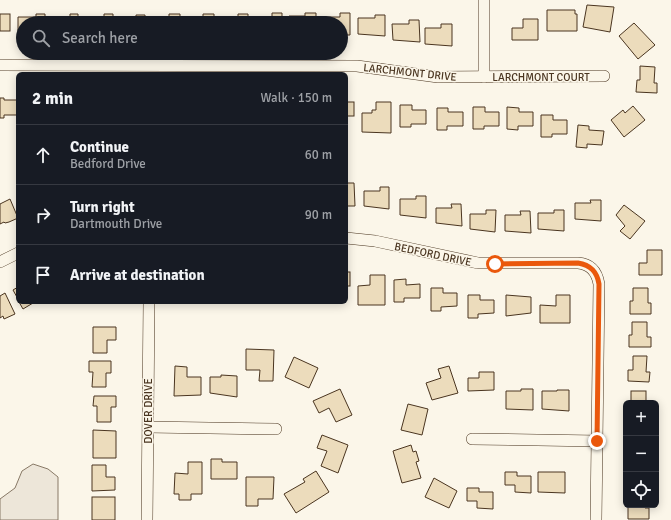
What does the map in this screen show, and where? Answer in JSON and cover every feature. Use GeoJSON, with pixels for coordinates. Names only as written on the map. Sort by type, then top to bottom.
{"type":"FeatureCollection","features":[{"type":"Feature","properties":{"kind":"street","name":"LARCHMONT COURT"},"geometry":{"type":"LineString","coordinates":[[484,0],[484,77],[604,76]]}},
{"type":"Feature","properties":{"kind":"street","name":"LARCHMONT DRIVE"},"geometry":{"type":"LineString","coordinates":[[0,65],[298,70],[357,66],[438,77],[484,77]]}},
{"type":"Feature","properties":{"kind":"street","name":"BEDFORD DRIVE"},"geometry":{"type":"LineString","coordinates":[[348,238],[375,241],[478,263],[578,263],[590,267],[597,275],[599,284],[597,441]]}},
{"type":"Feature","properties":{"kind":"street"},"geometry":{"type":"LineString","coordinates":[[0,262],[16,254]]}},
{"type":"Feature","properties":{"kind":"street","name":"DOVER DRIVE"},"geometry":{"type":"LineString","coordinates":[[147,520],[148,304]]}},
{"type":"Feature","properties":{"kind":"street"},"geometry":{"type":"LineString","coordinates":[[148,427],[276,428]]}},
{"type":"Feature","properties":{"kind":"street"},"geometry":{"type":"LineString","coordinates":[[472,439],[597,441],[596,520]]}},
{"type":"Feature","properties":{"kind":"shaded area"},"geometry":{"type":"Polygon","coordinates":[[[33,464],[48,469],[58,477],[58,520],[0,520],[0,499],[15,488],[22,471],[33,464]]]}},
{"type":"Feature","properties":{"kind":"building"},"geometry":{"type":"Polygon","coordinates":[[[587,5],[614,7],[610,32],[583,27],[587,5]]]}},
{"type":"Feature","properties":{"kind":"building"},"geometry":{"type":"Polygon","coordinates":[[[547,10],[575,10],[575,14],[577,14],[577,31],[547,31],[547,10]]]}},
{"type":"Feature","properties":{"kind":"building"},"geometry":{"type":"Polygon","coordinates":[[[272,13],[282,13],[282,16],[272,16],[272,13]]]}},
{"type":"Feature","properties":{"kind":"building"},"geometry":{"type":"Polygon","coordinates":[[[305,13],[316,13],[316,16],[305,16],[305,13]]]}},
{"type":"Feature","properties":{"kind":"building"},"geometry":{"type":"Polygon","coordinates":[[[340,13],[350,13],[350,35],[348,35],[348,16],[340,16],[340,13]]]}},
{"type":"Feature","properties":{"kind":"building"},"geometry":{"type":"Polygon","coordinates":[[[0,14],[10,14],[10,31],[0,31],[0,14]]]}},
{"type":"Feature","properties":{"kind":"building"},"geometry":{"type":"Polygon","coordinates":[[[36,14],[45,14],[45,16],[36,16],[36,14]]]}},
{"type":"Feature","properties":{"kind":"building"},"geometry":{"type":"Polygon","coordinates":[[[70,14],[78,14],[78,16],[70,16],[70,14]]]}},
{"type":"Feature","properties":{"kind":"building"},"geometry":{"type":"Polygon","coordinates":[[[104,14],[113,14],[113,16],[104,16],[104,14]]]}},
{"type":"Feature","properties":{"kind":"building"},"geometry":{"type":"Polygon","coordinates":[[[169,14],[180,14],[180,16],[169,16],[169,14]]]}},
{"type":"Feature","properties":{"kind":"building"},"geometry":{"type":"Polygon","coordinates":[[[203,14],[214,14],[214,16],[203,16],[203,14]]]}},
{"type":"Feature","properties":{"kind":"building"},"geometry":{"type":"Polygon","coordinates":[[[238,14],[248,14],[248,16],[238,16],[238,14]]]}},
{"type":"Feature","properties":{"kind":"building"},"geometry":{"type":"Polygon","coordinates":[[[375,15],[385,15],[385,36],[358,34],[358,18],[375,18],[375,15]]]}},
{"type":"Feature","properties":{"kind":"building"},"geometry":{"type":"Polygon","coordinates":[[[523,19],[538,19],[538,40],[512,40],[512,28],[523,28],[523,19]]]}},
{"type":"Feature","properties":{"kind":"building"},"geometry":{"type":"Polygon","coordinates":[[[409,20],[419,20],[420,42],[393,40],[392,24],[409,24],[409,20]]]}},
{"type":"Feature","properties":{"kind":"building"},"geometry":{"type":"Polygon","coordinates":[[[634,23],[655,45],[638,59],[619,36],[634,23]]]}},
{"type":"Feature","properties":{"kind":"building"},"geometry":{"type":"Polygon","coordinates":[[[441,24],[452,24],[452,46],[425,44],[425,28],[441,28],[441,24]]]}},
{"type":"Feature","properties":{"kind":"building"},"geometry":{"type":"Polygon","coordinates":[[[640,66],[655,67],[654,83],[657,83],[657,93],[636,92],[637,80],[640,80],[640,66]]]}},
{"type":"Feature","properties":{"kind":"building"},"geometry":{"type":"Polygon","coordinates":[[[0,98],[4,98],[4,100],[16,100],[16,115],[4,115],[4,118],[0,118],[0,98]]]}},
{"type":"Feature","properties":{"kind":"building"},"geometry":{"type":"Polygon","coordinates":[[[348,102],[354,102],[354,116],[348,116],[348,102]]]}},
{"type":"Feature","properties":{"kind":"building"},"geometry":{"type":"Polygon","coordinates":[[[376,102],[391,102],[391,133],[362,132],[362,113],[372,113],[372,110],[376,110],[376,102]]]}},
{"type":"Feature","properties":{"kind":"building"},"geometry":{"type":"Polygon","coordinates":[[[400,105],[412,105],[412,110],[426,110],[426,124],[411,124],[411,127],[400,127],[400,105]]]}},
{"type":"Feature","properties":{"kind":"building"},"geometry":{"type":"Polygon","coordinates":[[[633,106],[645,120],[624,137],[611,120],[623,110],[625,113],[633,106]]]}},
{"type":"Feature","properties":{"kind":"building"},"geometry":{"type":"Polygon","coordinates":[[[473,107],[485,107],[485,112],[499,112],[499,126],[484,126],[484,129],[473,129],[473,107]]]}},
{"type":"Feature","properties":{"kind":"building"},"geometry":{"type":"Polygon","coordinates":[[[507,107],[519,108],[519,112],[533,112],[533,126],[518,126],[518,130],[507,129],[507,107]]]}},
{"type":"Feature","properties":{"kind":"building"},"geometry":{"type":"Polygon","coordinates":[[[437,108],[448,108],[448,112],[463,112],[463,126],[447,126],[447,130],[437,130],[437,108]]]}},
{"type":"Feature","properties":{"kind":"building"},"geometry":{"type":"Polygon","coordinates":[[[541,115],[553,115],[553,120],[567,120],[567,134],[552,134],[552,137],[541,137],[541,115]]]}},
{"type":"Feature","properties":{"kind":"building"},"geometry":{"type":"Polygon","coordinates":[[[578,125],[589,126],[589,130],[604,131],[602,145],[587,144],[587,148],[576,147],[578,125]]]}},
{"type":"Feature","properties":{"kind":"building"},"geometry":{"type":"Polygon","coordinates":[[[348,183],[354,183],[355,206],[348,206],[348,183]]]}},
{"type":"Feature","properties":{"kind":"building"},"geometry":{"type":"Polygon","coordinates":[[[380,187],[389,187],[389,209],[364,206],[364,191],[380,191],[380,187]]]}},
{"type":"Feature","properties":{"kind":"building"},"geometry":{"type":"Polygon","coordinates":[[[416,196],[426,196],[426,218],[400,215],[400,199],[416,199],[416,196]]]}},
{"type":"Feature","properties":{"kind":"building"},"geometry":{"type":"Polygon","coordinates":[[[10,199],[16,213],[16,219],[0,224],[0,204],[10,199]]]}},
{"type":"Feature","properties":{"kind":"building"},"geometry":{"type":"Polygon","coordinates":[[[590,200],[601,200],[601,221],[575,219],[575,203],[591,203],[590,200]]]}},
{"type":"Feature","properties":{"kind":"building"},"geometry":{"type":"Polygon","coordinates":[[[451,204],[461,204],[462,226],[436,223],[436,208],[452,208],[451,204]]]}},
{"type":"Feature","properties":{"kind":"building"},"geometry":{"type":"Polygon","coordinates":[[[624,205],[645,221],[630,239],[620,231],[625,226],[616,215],[624,205]]]}},
{"type":"Feature","properties":{"kind":"building"},"geometry":{"type":"Polygon","coordinates":[[[486,210],[496,210],[495,232],[470,229],[470,214],[486,214],[486,210]]]}},
{"type":"Feature","properties":{"kind":"building"},"geometry":{"type":"Polygon","coordinates":[[[554,210],[564,210],[564,231],[538,229],[538,213],[554,213],[554,210]]]}},
{"type":"Feature","properties":{"kind":"building"},"geometry":{"type":"Polygon","coordinates":[[[520,211],[530,211],[531,233],[505,231],[505,215],[521,215],[520,211]]]}},
{"type":"Feature","properties":{"kind":"building"},"geometry":{"type":"Polygon","coordinates":[[[647,250],[662,250],[662,275],[639,275],[639,263],[647,263],[647,250]]]}},
{"type":"Feature","properties":{"kind":"building"},"geometry":{"type":"Polygon","coordinates":[[[348,272],[350,272],[350,286],[348,286],[348,272]]]}},
{"type":"Feature","properties":{"kind":"building"},"geometry":{"type":"Polygon","coordinates":[[[370,275],[385,275],[385,305],[358,305],[358,286],[370,285],[370,275]]]}},
{"type":"Feature","properties":{"kind":"building"},"geometry":{"type":"Polygon","coordinates":[[[406,279],[406,285],[420,284],[420,298],[404,298],[404,302],[394,302],[394,280],[406,279]]]}},
{"type":"Feature","properties":{"kind":"building"},"geometry":{"type":"Polygon","coordinates":[[[16,288],[16,295],[13,290],[16,288]]]}},
{"type":"Feature","properties":{"kind":"building"},"geometry":{"type":"Polygon","coordinates":[[[431,288],[443,288],[443,293],[457,293],[457,306],[441,307],[441,311],[431,311],[431,288]]]}},
{"type":"Feature","properties":{"kind":"building"},"geometry":{"type":"Polygon","coordinates":[[[633,288],[648,288],[648,303],[651,303],[651,314],[630,314],[630,301],[633,301],[633,288]]]}},
{"type":"Feature","properties":{"kind":"building"},"geometry":{"type":"Polygon","coordinates":[[[5,293],[15,314],[4,319],[3,316],[0,318],[0,296],[5,293]]]}},
{"type":"Feature","properties":{"kind":"building"},"geometry":{"type":"Polygon","coordinates":[[[468,295],[480,295],[480,300],[494,300],[494,313],[478,314],[478,318],[468,318],[468,295]]]}},
{"type":"Feature","properties":{"kind":"building"},"geometry":{"type":"Polygon","coordinates":[[[506,295],[531,297],[531,313],[506,316],[506,295]]]}},
{"type":"Feature","properties":{"kind":"building"},"geometry":{"type":"Polygon","coordinates":[[[556,295],[570,295],[570,323],[540,323],[540,305],[556,306],[556,295]]]}},
{"type":"Feature","properties":{"kind":"building"},"geometry":{"type":"Polygon","coordinates":[[[20,304],[31,304],[23,309],[20,304]]]}},
{"type":"Feature","properties":{"kind":"building"},"geometry":{"type":"Polygon","coordinates":[[[632,322],[647,322],[647,337],[651,337],[651,347],[629,347],[629,335],[632,335],[632,322]]]}},
{"type":"Feature","properties":{"kind":"building"},"geometry":{"type":"Polygon","coordinates":[[[93,327],[116,327],[116,340],[107,340],[107,353],[93,353],[93,327]]]}},
{"type":"Feature","properties":{"kind":"building"},"geometry":{"type":"Polygon","coordinates":[[[246,349],[274,350],[273,381],[259,381],[260,370],[246,370],[246,349]]]}},
{"type":"Feature","properties":{"kind":"building"},"geometry":{"type":"Polygon","coordinates":[[[633,356],[647,356],[646,372],[650,372],[649,382],[628,381],[628,370],[633,370],[633,356]]]}},
{"type":"Feature","properties":{"kind":"building"},"geometry":{"type":"Polygon","coordinates":[[[294,357],[318,368],[309,388],[285,377],[294,357]]]}},
{"type":"Feature","properties":{"kind":"building"},"geometry":{"type":"Polygon","coordinates":[[[89,361],[111,361],[111,373],[106,373],[106,387],[92,387],[93,372],[89,372],[89,361]]]}},
{"type":"Feature","properties":{"kind":"building"},"geometry":{"type":"Polygon","coordinates":[[[175,366],[187,367],[187,377],[201,377],[201,395],[174,396],[175,366]]]}},
{"type":"Feature","properties":{"kind":"building"},"geometry":{"type":"Polygon","coordinates":[[[449,366],[458,393],[432,400],[426,383],[441,378],[438,369],[449,366]]]}},
{"type":"Feature","properties":{"kind":"building"},"geometry":{"type":"Polygon","coordinates":[[[479,372],[494,372],[494,390],[468,391],[468,378],[479,378],[479,372]]]}},
{"type":"Feature","properties":{"kind":"building"},"geometry":{"type":"Polygon","coordinates":[[[221,375],[237,376],[237,397],[210,393],[210,377],[221,377],[221,375]]]}},
{"type":"Feature","properties":{"kind":"building"},"geometry":{"type":"Polygon","coordinates":[[[340,389],[352,415],[336,422],[329,408],[319,413],[313,401],[340,389]]]}},
{"type":"Feature","properties":{"kind":"building"},"geometry":{"type":"Polygon","coordinates":[[[521,389],[533,389],[533,410],[506,409],[506,391],[521,391],[521,389]]]}},
{"type":"Feature","properties":{"kind":"building"},"geometry":{"type":"Polygon","coordinates":[[[569,390],[569,411],[542,409],[542,391],[569,390]]]}},
{"type":"Feature","properties":{"kind":"building"},"geometry":{"type":"Polygon","coordinates":[[[631,391],[646,391],[646,400],[631,400],[631,391]]]}},
{"type":"Feature","properties":{"kind":"building"},"geometry":{"type":"Polygon","coordinates":[[[94,396],[116,396],[116,407],[111,407],[111,422],[97,422],[97,406],[93,406],[94,396]]]}},
{"type":"Feature","properties":{"kind":"building"},"geometry":{"type":"Polygon","coordinates":[[[408,404],[428,409],[422,435],[401,430],[408,404]]]}},
{"type":"Feature","properties":{"kind":"building"},"geometry":{"type":"Polygon","coordinates":[[[93,430],[116,431],[116,458],[93,458],[93,430]]]}},
{"type":"Feature","properties":{"kind":"building"},"geometry":{"type":"Polygon","coordinates":[[[322,435],[348,445],[338,473],[321,466],[327,451],[317,448],[322,435]]]}},
{"type":"Feature","properties":{"kind":"building"},"geometry":{"type":"Polygon","coordinates":[[[411,445],[413,452],[416,451],[419,461],[416,462],[421,478],[402,483],[393,451],[411,445]]]}},
{"type":"Feature","properties":{"kind":"building"},"geometry":{"type":"Polygon","coordinates":[[[211,459],[222,459],[222,462],[237,462],[237,479],[211,479],[211,459]]]}},
{"type":"Feature","properties":{"kind":"building"},"geometry":{"type":"Polygon","coordinates":[[[188,462],[202,462],[202,494],[191,494],[191,500],[179,500],[179,494],[174,494],[175,473],[188,474],[188,462]]]}},
{"type":"Feature","properties":{"kind":"building"},"geometry":{"type":"Polygon","coordinates":[[[92,465],[106,465],[106,477],[115,477],[115,490],[92,491],[92,465]]]}},
{"type":"Feature","properties":{"kind":"building"},"geometry":{"type":"Polygon","coordinates":[[[316,471],[329,492],[296,513],[284,494],[305,482],[303,479],[316,471]]]}},
{"type":"Feature","properties":{"kind":"building"},"geometry":{"type":"Polygon","coordinates":[[[505,472],[517,472],[517,476],[531,476],[531,493],[515,492],[515,485],[505,485],[505,472]]]}},
{"type":"Feature","properties":{"kind":"building"},"geometry":{"type":"Polygon","coordinates":[[[538,472],[565,472],[565,493],[538,492],[538,472]]]}},
{"type":"Feature","properties":{"kind":"building"},"geometry":{"type":"Polygon","coordinates":[[[246,477],[274,477],[273,499],[258,499],[258,506],[246,506],[246,477]]]}},
{"type":"Feature","properties":{"kind":"building"},"geometry":{"type":"Polygon","coordinates":[[[434,478],[457,491],[449,508],[425,497],[434,478]]]}},
{"type":"Feature","properties":{"kind":"building"},"geometry":{"type":"Polygon","coordinates":[[[467,488],[479,488],[479,492],[493,492],[493,509],[477,508],[477,501],[467,501],[467,488]]]}},
{"type":"Feature","properties":{"kind":"building"},"geometry":{"type":"Polygon","coordinates":[[[92,497],[115,497],[115,520],[92,520],[92,497]]]}},
{"type":"Feature","properties":{"kind":"building"},"geometry":{"type":"Polygon","coordinates":[[[628,508],[649,508],[649,519],[628,519],[628,508]]]}},
{"type":"Feature","properties":{"kind":"route"},"geometry":{"type":"LineString","coordinates":[[495,264],[578,263],[584,264],[595,271],[599,284],[597,441]]}}]}
